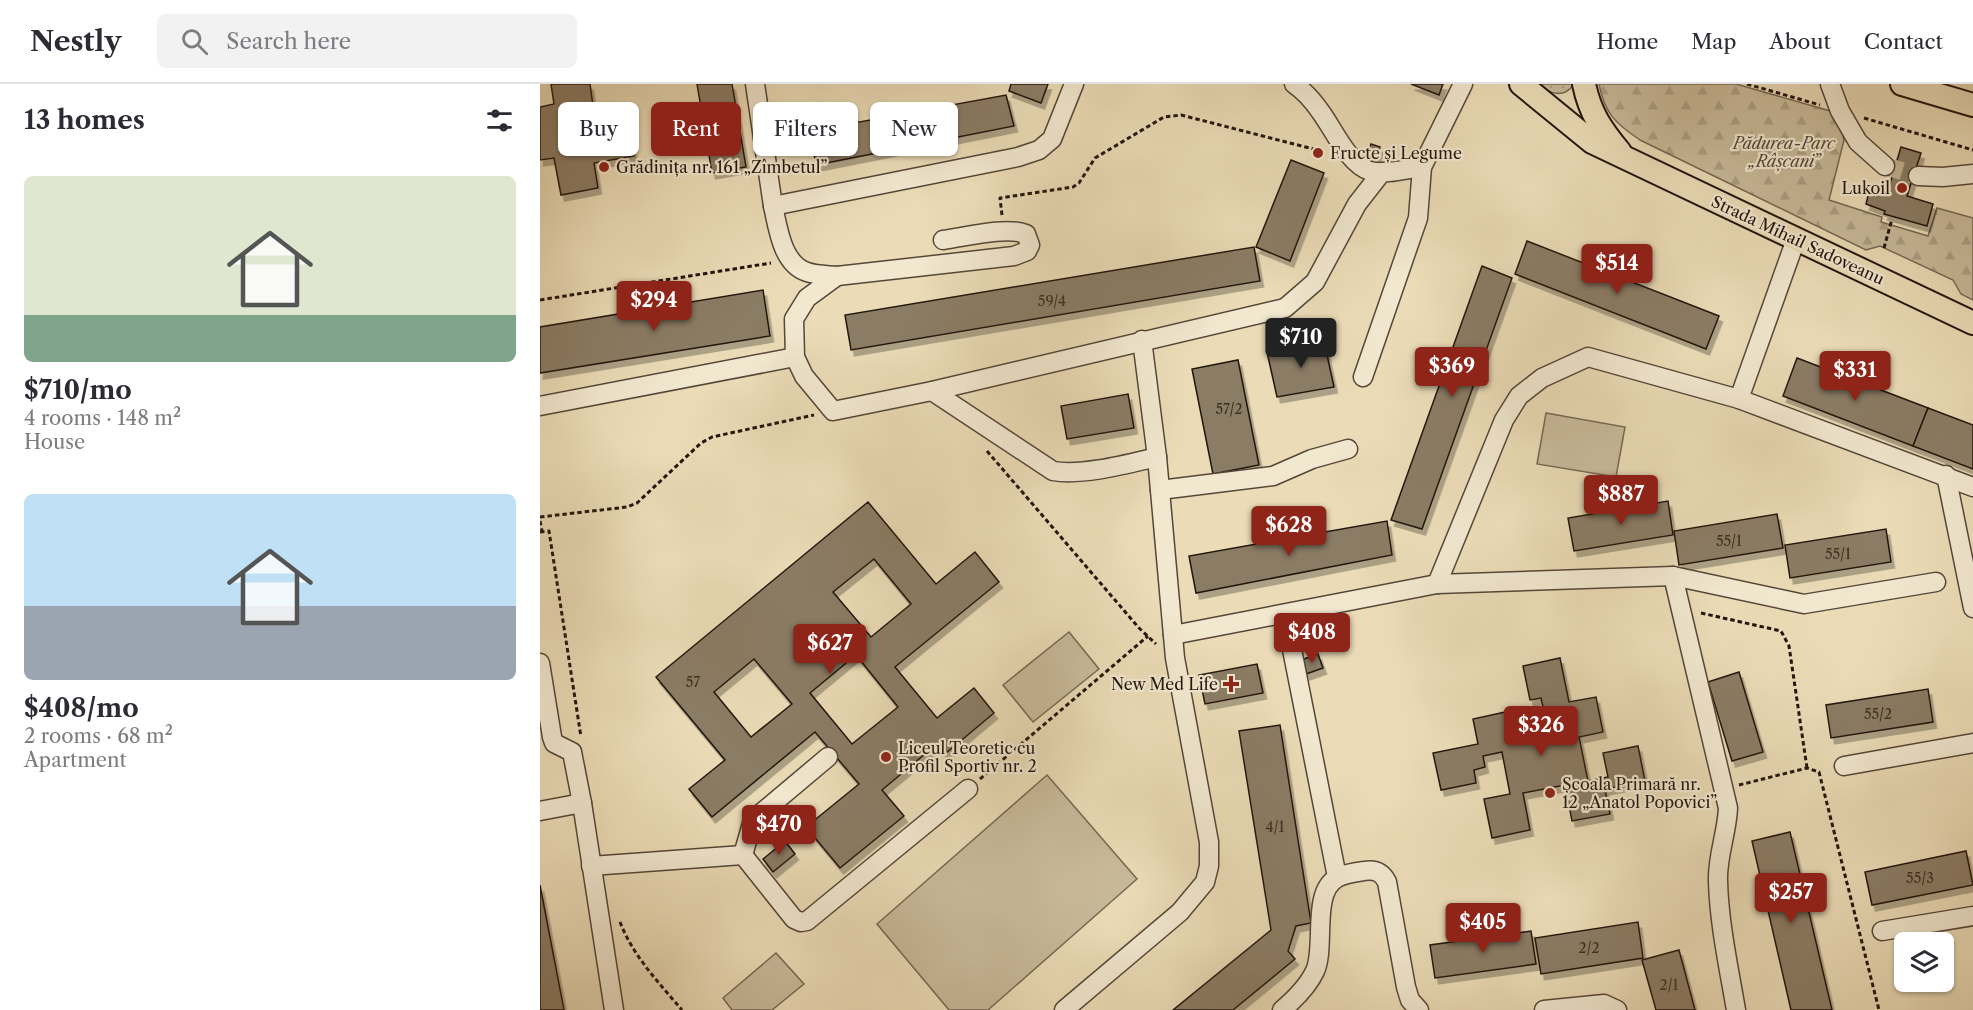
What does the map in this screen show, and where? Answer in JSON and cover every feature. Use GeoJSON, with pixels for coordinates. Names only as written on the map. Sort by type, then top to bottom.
{"type":"FeatureCollection","features":[{"type":"Feature","properties":{"kind":"main road"},"geometry":{"type":"LineString","coordinates":[[1529,90],[1552,102],[1562,103],[1569,101],[1584,84]]}},
{"type":"Feature","properties":{"kind":"main road","name":"Strada Mihail Sadoveanu"},"geometry":{"type":"LineString","coordinates":[[1584,84],[1588,103],[1600,128],[1623,156]]}},
{"type":"Feature","properties":{"kind":"main road"},"geometry":{"type":"LineString","coordinates":[[1902,84],[1973,105]]}},
{"type":"Feature","properties":{"kind":"main road","name":"Strada Mihail Sadoveanu"},"geometry":{"type":"LineString","coordinates":[[1529,90],[1592,142],[1973,323]]}},
{"type":"Feature","properties":{"kind":"lane"},"geometry":{"type":"LineString","coordinates":[[755,84],[773,206],[787,253],[794,266],[808,272],[837,276],[1014,256],[1027,251],[1030,244],[1026,234],[1020,231],[1004,231],[943,240]]}},
{"type":"Feature","properties":{"kind":"lane"},"geometry":{"type":"LineString","coordinates":[[773,206],[1018,157],[1040,150],[1052,139],[1074,84]]}},
{"type":"Feature","properties":{"kind":"lane"},"geometry":{"type":"LineString","coordinates":[[1294,84],[1321,111],[1351,156],[1369,171],[1382,172],[1422,167]]}},
{"type":"Feature","properties":{"kind":"lane"},"geometry":{"type":"LineString","coordinates":[[1363,377],[1418,218],[1422,167],[1463,84]]}},
{"type":"Feature","properties":{"kind":"lane"},"geometry":{"type":"LineString","coordinates":[[1830,84],[1840,111],[1858,142],[1885,166]]}},
{"type":"Feature","properties":{"kind":"lane"},"geometry":{"type":"LineString","coordinates":[[837,276],[807,298],[794,319],[795,357],[804,376],[833,411],[932,391],[1285,308],[1315,282],[1357,204],[1382,172]]}},
{"type":"Feature","properties":{"kind":"lane"},"geometry":{"type":"LineString","coordinates":[[1918,176],[1943,177],[1973,174]]}},
{"type":"Feature","properties":{"kind":"lane"},"geometry":{"type":"LineString","coordinates":[[1739,399],[1796,239]]}},
{"type":"Feature","properties":{"kind":"lane"},"geometry":{"type":"LineString","coordinates":[[1064,1010],[1180,912],[1205,882],[1209,866],[1209,842],[1175,658],[1157,458],[1142,340]]}},
{"type":"Feature","properties":{"kind":"lane"},"geometry":{"type":"LineString","coordinates":[[540,406],[795,357]]}},
{"type":"Feature","properties":{"kind":"lane"},"geometry":{"type":"LineString","coordinates":[[1437,584],[1504,420],[1519,396],[1542,378],[1588,357],[1739,399],[1973,487]]}},
{"type":"Feature","properties":{"kind":"lane"},"geometry":{"type":"LineString","coordinates":[[932,391],[1053,471],[1080,472],[1157,458]]}},
{"type":"Feature","properties":{"kind":"lane"},"geometry":{"type":"LineString","coordinates":[[1160,490],[1273,476],[1312,459],[1348,449]]}},
{"type":"Feature","properties":{"kind":"lane"},"geometry":{"type":"LineString","coordinates":[[1946,475],[1973,608]]}},
{"type":"Feature","properties":{"kind":"lane"},"geometry":{"type":"LineString","coordinates":[[1673,576],[1728,808],[1720,850],[1718,882],[1736,1010]]}},
{"type":"Feature","properties":{"kind":"lane"},"geometry":{"type":"LineString","coordinates":[[1173,636],[1437,584],[1673,576],[1804,604],[1936,582]]}},
{"type":"Feature","properties":{"kind":"lane"},"geometry":{"type":"LineString","coordinates":[[1285,614],[1337,877]]}},
{"type":"Feature","properties":{"kind":"lane"},"geometry":{"type":"LineString","coordinates":[[540,663],[552,737],[547,745],[572,752],[614,1010]]}},
{"type":"Feature","properties":{"kind":"lane"},"geometry":{"type":"LineString","coordinates":[[1844,765],[1973,743]]}},
{"type":"Feature","properties":{"kind":"lane"},"geometry":{"type":"LineString","coordinates":[[743,855],[753,820],[828,758]]}},
{"type":"Feature","properties":{"kind":"lane"},"geometry":{"type":"LineString","coordinates":[[743,855],[794,918],[801,922],[807,921],[968,789]]}},
{"type":"Feature","properties":{"kind":"lane"},"geometry":{"type":"LineString","coordinates":[[540,811],[582,803]]}},
{"type":"Feature","properties":{"kind":"lane"},"geometry":{"type":"LineString","coordinates":[[591,866],[743,855]]}},
{"type":"Feature","properties":{"kind":"lane"},"geometry":{"type":"LineString","coordinates":[[1282,1010],[1306,986],[1316,969],[1320,952],[1324,897],[1328,886],[1337,877],[1373,870],[1384,877],[1406,987],[1410,1000],[1419,1010]]}},
{"type":"Feature","properties":{"kind":"lane"},"geometry":{"type":"LineString","coordinates":[[1882,931],[1973,916]]}},
{"type":"Feature","properties":{"kind":"lane"},"geometry":{"type":"LineString","coordinates":[[1544,1010],[1604,1004],[1617,1010]]}},
{"type":"Feature","properties":{"kind":"path"},"geometry":{"type":"LineString","coordinates":[[1004,231],[1000,198],[1073,187],[1079,183],[1095,158],[1164,117],[1181,115],[1334,154],[1351,156]]}},
{"type":"Feature","properties":{"kind":"path"},"geometry":{"type":"LineString","coordinates":[[1884,248],[1892,219]]}},
{"type":"Feature","properties":{"kind":"path"},"geometry":{"type":"LineString","coordinates":[[540,300],[791,260]]}},
{"type":"Feature","properties":{"kind":"path"},"geometry":{"type":"LineString","coordinates":[[549,531],[541,532],[540,519],[627,507],[637,503],[701,443],[712,437],[833,411]]}},
{"type":"Feature","properties":{"kind":"path"},"geometry":{"type":"LineString","coordinates":[[983,446],[1148,636],[1175,658]]}},
{"type":"Feature","properties":{"kind":"path"},"geometry":{"type":"LineString","coordinates":[[1681,608],[1781,631],[1790,645],[1807,768]]}},
{"type":"Feature","properties":{"kind":"path"},"geometry":{"type":"LineString","coordinates":[[968,789],[1148,636]]}},
{"type":"Feature","properties":{"kind":"path"},"geometry":{"type":"LineString","coordinates":[[1724,789],[1807,768],[1819,772],[1879,1010]]}},
{"type":"Feature","properties":{"kind":"green space"},"geometry":{"type":"Polygon","coordinates":[[[1537,84],[1574,84],[1565,92],[1556,93],[1537,84]]]}},
{"type":"Feature","properties":{"kind":"green space","name":"Pădurea-Parc „Râșcani”"},"geometry":{"type":"Polygon","coordinates":[[[1599,84],[1736,84],[1830,111],[1844,140],[1829,200],[1882,217],[1881,222],[1928,236],[1937,208],[1973,218],[1973,300],[1961,294],[1953,280],[1880,246],[1866,250],[1640,140],[1612,117],[1604,103],[1599,84]]]}},
{"type":"Feature","properties":{"kind":"green space"},"geometry":{"type":"Polygon","coordinates":[[[1546,413],[1625,427],[1616,477],[1537,464],[1546,413]]]}},
{"type":"Feature","properties":{"kind":"green space"},"geometry":{"type":"Polygon","coordinates":[[[1069,632],[1099,669],[1033,722],[1003,685],[1069,632]]]}},
{"type":"Feature","properties":{"kind":"green space"},"geometry":{"type":"Polygon","coordinates":[[[1047,775],[1137,879],[988,1010],[949,1010],[877,924],[1047,775]]]}},
{"type":"Feature","properties":{"kind":"green space"},"geometry":{"type":"Polygon","coordinates":[[[776,953],[804,984],[772,1010],[732,1010],[723,998],[776,953]]]}},
{"type":"Feature","properties":{"kind":"building"},"geometry":{"type":"Polygon","coordinates":[[[551,84],[590,84],[592,102],[558,102],[558,156],[634,156],[594,163],[598,188],[561,195],[554,158],[540,160],[540,107],[554,104],[551,84]]]}},
{"type":"Feature","properties":{"kind":"building"},"geometry":{"type":"Polygon","coordinates":[[[697,84],[732,84],[735,102],[700,102],[697,84]]]}},
{"type":"Feature","properties":{"kind":"building"},"geometry":{"type":"Polygon","coordinates":[[[1011,84],[1048,84],[1041,103],[1009,91],[1011,84]]]}},
{"type":"Feature","properties":{"kind":"building"},"geometry":{"type":"Polygon","coordinates":[[[1411,84],[1443,84],[1439,95],[1411,84]]]}},
{"type":"Feature","properties":{"kind":"building"},"geometry":{"type":"Polygon","coordinates":[[[1006,95],[1014,126],[958,137],[958,104],[1006,95]]]}},
{"type":"Feature","properties":{"kind":"building"},"geometry":{"type":"Polygon","coordinates":[[[870,120],[870,154],[816,165],[814,156],[858,156],[858,122],[870,120]]]}},
{"type":"Feature","properties":{"kind":"building"},"geometry":{"type":"Polygon","coordinates":[[[741,137],[746,167],[712,173],[709,156],[741,156],[741,137]]]}},
{"type":"Feature","properties":{"kind":"building"},"geometry":{"type":"Polygon","coordinates":[[[1371,144],[1380,147],[1376,158],[1367,155],[1371,144]]]}},
{"type":"Feature","properties":{"kind":"building"},"geometry":{"type":"Polygon","coordinates":[[[1901,147],[1921,153],[1907,196],[1933,204],[1927,226],[1884,214],[1885,211],[1866,204],[1871,184],[1888,190],[1901,147]]]}},
{"type":"Feature","properties":{"kind":"building"},"geometry":{"type":"Polygon","coordinates":[[[1291,160],[1324,173],[1290,261],[1256,247],[1291,160]]]}},
{"type":"Feature","properties":{"kind":"building"},"geometry":{"type":"Polygon","coordinates":[[[1527,241],[1719,316],[1706,349],[1515,274],[1527,241]]]}},
{"type":"Feature","properties":{"kind":"building"},"geometry":{"type":"Polygon","coordinates":[[[1254,247],[1260,281],[851,350],[845,315],[1254,247]]]}},
{"type":"Feature","properties":{"kind":"building"},"geometry":{"type":"Polygon","coordinates":[[[1482,266],[1512,278],[1422,529],[1391,520],[1482,266]]]}},
{"type":"Feature","properties":{"kind":"building"},"geometry":{"type":"Polygon","coordinates":[[[763,290],[770,336],[540,373],[540,327],[763,290]]]}},
{"type":"Feature","properties":{"kind":"building"},"geometry":{"type":"Polygon","coordinates":[[[1324,341],[1334,387],[1277,397],[1267,352],[1324,341]]]}},
{"type":"Feature","properties":{"kind":"building"},"geometry":{"type":"Polygon","coordinates":[[[1797,358],[1928,408],[1913,446],[1783,396],[1797,358]]]}},
{"type":"Feature","properties":{"kind":"building"},"geometry":{"type":"Polygon","coordinates":[[[1238,360],[1259,465],[1213,474],[1192,369],[1238,360]]]}},
{"type":"Feature","properties":{"kind":"building"},"geometry":{"type":"Polygon","coordinates":[[[1128,394],[1134,428],[1067,439],[1061,406],[1128,394]]]}},
{"type":"Feature","properties":{"kind":"building"},"geometry":{"type":"Polygon","coordinates":[[[1928,408],[1973,425],[1973,469],[1913,446],[1928,408]]]}},
{"type":"Feature","properties":{"kind":"building"},"geometry":{"type":"Polygon","coordinates":[[[1668,501],[1673,535],[1574,551],[1568,518],[1668,501]]]}},
{"type":"Feature","properties":{"kind":"building"},"geometry":{"type":"Polygon","coordinates":[[[868,502],[936,584],[975,552],[999,582],[895,667],[937,718],[974,688],[994,713],[945,754],[937,744],[882,790],[904,816],[840,868],[806,827],[859,784],[815,732],[712,817],[689,789],[725,760],[656,677],[868,502]],[[874,559],[833,592],[871,637],[911,604],[874,559]],[[856,655],[810,693],[852,744],[898,707],[856,655]],[[754,659],[714,692],[751,737],[792,704],[754,659]]]}},
{"type":"Feature","properties":{"kind":"building"},"geometry":{"type":"Polygon","coordinates":[[[1777,514],[1783,548],[1679,565],[1674,531],[1777,514]]]}},
{"type":"Feature","properties":{"kind":"building"},"geometry":{"type":"Polygon","coordinates":[[[1387,521],[1392,555],[1196,593],[1189,556],[1387,521]]]}},
{"type":"Feature","properties":{"kind":"building"},"geometry":{"type":"Polygon","coordinates":[[[1886,529],[1891,562],[1790,578],[1785,545],[1886,529]]]}},
{"type":"Feature","properties":{"kind":"building"},"geometry":{"type":"Polygon","coordinates":[[[1318,654],[1323,668],[1306,674],[1301,660],[1318,654]]]}},
{"type":"Feature","properties":{"kind":"building"},"geometry":{"type":"Polygon","coordinates":[[[1560,658],[1569,702],[1596,697],[1603,732],[1579,737],[1588,781],[1608,777],[1603,753],[1638,746],[1645,781],[1605,789],[1610,814],[1572,821],[1565,785],[1523,793],[1530,830],[1492,838],[1484,799],[1510,794],[1502,752],[1483,756],[1485,767],[1474,770],[1476,783],[1441,790],[1433,753],[1478,744],[1473,719],[1510,711],[1516,741],[1564,731],[1559,708],[1544,711],[1541,698],[1530,700],[1523,666],[1560,658]]]}},
{"type":"Feature","properties":{"kind":"building","name":"New Med Life"},"geometry":{"type":"Polygon","coordinates":[[[1257,664],[1263,693],[1205,704],[1199,675],[1257,664]]]}},
{"type":"Feature","properties":{"kind":"building"},"geometry":{"type":"Polygon","coordinates":[[[1739,672],[1763,752],[1732,761],[1708,682],[1739,672]]]}},
{"type":"Feature","properties":{"kind":"building"},"geometry":{"type":"Polygon","coordinates":[[[1928,689],[1933,722],[1831,738],[1826,705],[1928,689]]]}},
{"type":"Feature","properties":{"kind":"building"},"geometry":{"type":"Polygon","coordinates":[[[1280,725],[1311,923],[1296,926],[1288,951],[1295,959],[1233,1010],[1173,1010],[1271,930],[1239,731],[1280,725]]]}},
{"type":"Feature","properties":{"kind":"building"},"geometry":{"type":"Polygon","coordinates":[[[1790,832],[1832,1010],[1791,1010],[1752,841],[1790,832]]]}},
{"type":"Feature","properties":{"kind":"building"},"geometry":{"type":"Polygon","coordinates":[[[785,841],[795,854],[773,872],[763,859],[785,841]]]}},
{"type":"Feature","properties":{"kind":"building"},"geometry":{"type":"Polygon","coordinates":[[[1966,851],[1973,885],[1872,905],[1865,872],[1966,851]]]}},
{"type":"Feature","properties":{"kind":"building"},"geometry":{"type":"Polygon","coordinates":[[[540,885],[564,1010],[540,1010],[540,885]]]}},
{"type":"Feature","properties":{"kind":"building"},"geometry":{"type":"Polygon","coordinates":[[[1638,922],[1643,958],[1541,974],[1535,938],[1638,922]]]}},
{"type":"Feature","properties":{"kind":"building"},"geometry":{"type":"Polygon","coordinates":[[[1531,931],[1536,964],[1435,978],[1430,945],[1531,931]]]}},
{"type":"Feature","properties":{"kind":"building"},"geometry":{"type":"Polygon","coordinates":[[[1679,950],[1695,1010],[1656,1010],[1642,960],[1679,950]]]}},
{"type":"Feature","properties":{"kind":"tunnel"},"geometry":{"type":"LineString","coordinates":[[1885,166],[1918,176]]}},
{"type":"Feature","properties":{"kind":"place","name":"Fructe și Legume"},"geometry":{"type":"Point","coordinates":[1318,153]}},
{"type":"Feature","properties":{"kind":"place","name":"Grădinița nr. 161 „Zîmbetul”"},"geometry":{"type":"Point","coordinates":[604,167]}},
{"type":"Feature","properties":{"kind":"place","name":"Lukoil"},"geometry":{"type":"Point","coordinates":[1902,188]}},
{"type":"Feature","properties":{"kind":"place","name":"New Med Life"},"geometry":{"type":"Point","coordinates":[1231,684]}},
{"type":"Feature","properties":{"kind":"place","name":"Liceul Teoretic cu Profil Sportiv nr. 2"},"geometry":{"type":"Point","coordinates":[886,757]}},
{"type":"Feature","properties":{"kind":"place","name":"Școala Primară nr. 12 „Anatol Popovici”"},"geometry":{"type":"Point","coordinates":[1550,793]}}]}
